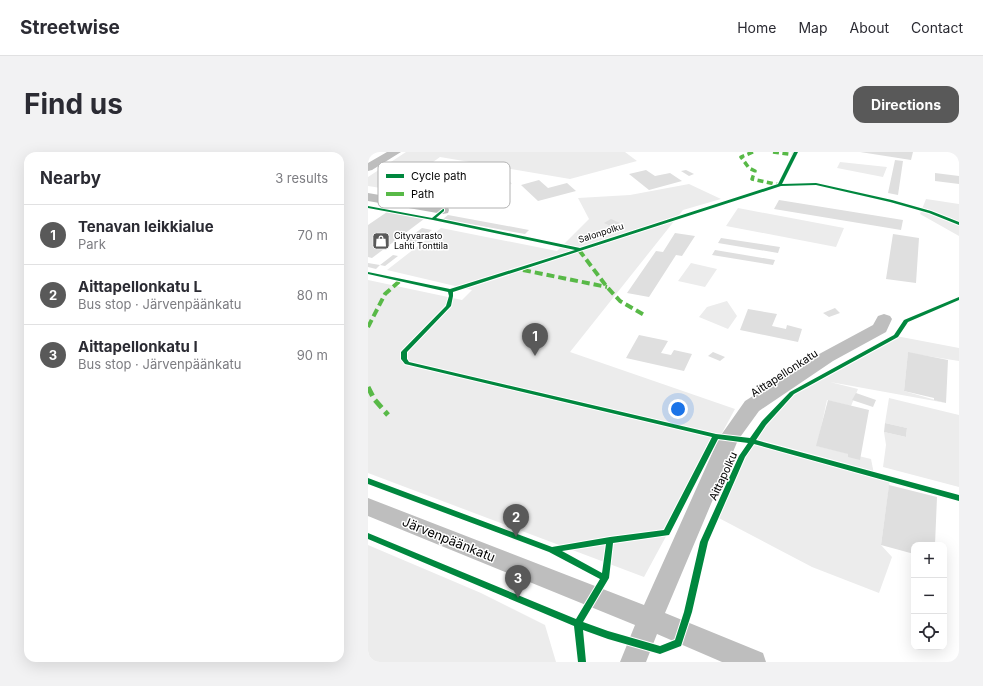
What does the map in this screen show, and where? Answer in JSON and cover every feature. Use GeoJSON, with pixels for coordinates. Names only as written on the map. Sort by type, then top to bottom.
{"type":"FeatureCollection","features":[{"type":"Feature","properties":{"kind":"street"},"geometry":{"type":"LineString","coordinates":[[378,162],[395,152]]}},
{"type":"Feature","properties":{"kind":"street"},"geometry":{"type":"LineString","coordinates":[[368,168],[378,162]]}},
{"type":"Feature","properties":{"kind":"street"},"geometry":{"type":"LineString","coordinates":[[368,197],[378,199]]}},
{"type":"Feature","properties":{"kind":"street"},"geometry":{"type":"LineString","coordinates":[[431,208],[443,210]]}},
{"type":"Feature","properties":{"kind":"street","name":"Aittapellonkatu"},"geometry":{"type":"LineString","coordinates":[[634,662],[650,619],[729,438],[752,406],[827,357],[880,328],[884,319]]}},
{"type":"Feature","properties":{"kind":"street","name":"Järvenpäänkatu"},"geometry":{"type":"LineString","coordinates":[[368,507],[650,619],[753,662]]}},
{"type":"Feature","properties":{"kind":"shaded area"},"geometry":{"type":"Polygon","coordinates":[[[406,152],[625,152],[637,161],[570,179],[510,169],[510,162],[470,162],[440,157],[433,162],[391,162],[406,152]]]}},
{"type":"Feature","properties":{"kind":"shaded area"},"geometry":{"type":"Polygon","coordinates":[[[840,162],[887,167],[883,177],[837,168],[840,162]]]}},
{"type":"Feature","properties":{"kind":"shaded area"},"geometry":{"type":"Polygon","coordinates":[[[378,170],[378,188],[368,186],[368,177],[378,170]]]}},
{"type":"Feature","properties":{"kind":"shaded area"},"geometry":{"type":"Polygon","coordinates":[[[689,184],[721,199],[683,210],[570,352],[735,409],[644,577],[368,473],[368,280],[462,300],[472,290],[387,270],[441,228],[557,251],[589,219],[578,198],[630,195],[689,184]]]}},
{"type":"Feature","properties":{"kind":"shaded area"},"geometry":{"type":"Polygon","coordinates":[[[926,199],[959,204],[959,236],[920,214],[926,199]]]}},
{"type":"Feature","properties":{"kind":"shaded area"},"geometry":{"type":"Polygon","coordinates":[[[738,208],[844,228],[836,247],[726,226],[738,208]]]}},
{"type":"Feature","properties":{"kind":"shaded area"},"geometry":{"type":"Polygon","coordinates":[[[691,263],[717,269],[705,287],[678,281],[691,263]]]}},
{"type":"Feature","properties":{"kind":"shaded area"},"geometry":{"type":"Polygon","coordinates":[[[727,301],[737,316],[728,329],[699,317],[707,307],[727,301]]]}},
{"type":"Feature","properties":{"kind":"shaded area"},"geometry":{"type":"Polygon","coordinates":[[[896,336],[959,348],[959,361],[908,353],[904,391],[946,403],[830,382],[858,389],[851,406],[827,400],[817,446],[871,459],[874,474],[890,479],[881,545],[892,557],[879,593],[812,567],[715,516],[752,441],[764,423],[792,393],[896,336]]]}},
{"type":"Feature","properties":{"kind":"shaded area"},"geometry":{"type":"Polygon","coordinates":[[[889,398],[959,415],[959,487],[883,467],[886,445],[884,432],[906,437],[907,428],[885,423],[889,398]]]}},
{"type":"Feature","properties":{"kind":"shaded area"},"geometry":{"type":"Polygon","coordinates":[[[368,545],[481,593],[545,625],[556,662],[368,662],[368,545]]]}},
{"type":"Feature","properties":{"kind":"building"},"geometry":{"type":"Polygon","coordinates":[[[860,152],[913,152],[911,160],[860,152]]]}},
{"type":"Feature","properties":{"kind":"building"},"geometry":{"type":"Polygon","coordinates":[[[895,160],[903,161],[898,195],[888,193],[895,160]]]}},
{"type":"Feature","properties":{"kind":"building"},"geometry":{"type":"Polygon","coordinates":[[[646,170],[655,176],[670,173],[682,181],[649,190],[629,174],[646,170]]]}},
{"type":"Feature","properties":{"kind":"building"},"geometry":{"type":"Polygon","coordinates":[[[686,170],[694,174],[689,176],[681,171],[686,170]]]}},
{"type":"Feature","properties":{"kind":"building"},"geometry":{"type":"Polygon","coordinates":[[[935,173],[959,176],[959,184],[935,181],[935,173]]]}},
{"type":"Feature","properties":{"kind":"building"},"geometry":{"type":"Polygon","coordinates":[[[539,180],[548,188],[567,183],[576,191],[538,201],[521,185],[539,180]]]}},
{"type":"Feature","properties":{"kind":"building"},"geometry":{"type":"Polygon","coordinates":[[[779,200],[903,220],[901,230],[774,209],[779,200]]]}},
{"type":"Feature","properties":{"kind":"building","name":"Cityvarasto Lahti Tonttila"},"geometry":{"type":"Polygon","coordinates":[[[387,212],[424,219],[372,258],[368,257],[368,225],[387,212]]]}},
{"type":"Feature","properties":{"kind":"building"},"geometry":{"type":"Polygon","coordinates":[[[448,215],[529,230],[525,234],[443,219],[448,215]]]}},
{"type":"Feature","properties":{"kind":"building"},"geometry":{"type":"Polygon","coordinates":[[[611,219],[620,223],[613,227],[604,223],[611,219]]]}},
{"type":"Feature","properties":{"kind":"building"},"geometry":{"type":"Polygon","coordinates":[[[422,228],[432,230],[412,245],[402,243],[422,228]]]}},
{"type":"Feature","properties":{"kind":"building"},"geometry":{"type":"Polygon","coordinates":[[[675,233],[695,236],[682,256],[676,255],[649,297],[627,293],[656,251],[663,252],[675,233]]]}},
{"type":"Feature","properties":{"kind":"building"},"geometry":{"type":"Polygon","coordinates":[[[893,234],[919,238],[916,283],[886,279],[893,234]]]}},
{"type":"Feature","properties":{"kind":"building"},"geometry":{"type":"Polygon","coordinates":[[[721,238],[780,247],[778,253],[718,243],[721,238]]]}},
{"type":"Feature","properties":{"kind":"building"},"geometry":{"type":"Polygon","coordinates":[[[715,250],[775,260],[773,265],[712,255],[715,250]]]}},
{"type":"Feature","properties":{"kind":"building"},"geometry":{"type":"Polygon","coordinates":[[[393,255],[398,256],[385,266],[380,265],[393,255]]]}},
{"type":"Feature","properties":{"kind":"building"},"geometry":{"type":"Polygon","coordinates":[[[368,263],[380,265],[376,269],[368,267],[368,263]]]}},
{"type":"Feature","properties":{"kind":"building"},"geometry":{"type":"Polygon","coordinates":[[[835,308],[840,313],[829,317],[823,313],[835,308]]]}},
{"type":"Feature","properties":{"kind":"building"},"geometry":{"type":"Polygon","coordinates":[[[748,309],[777,314],[772,326],[786,329],[787,325],[802,329],[798,342],[740,330],[748,309]]]}},
{"type":"Feature","properties":{"kind":"building"},"geometry":{"type":"Polygon","coordinates":[[[639,335],[668,341],[661,353],[671,355],[674,350],[692,354],[684,371],[626,358],[639,335]]]}},
{"type":"Feature","properties":{"kind":"building"},"geometry":{"type":"Polygon","coordinates":[[[713,352],[725,357],[720,361],[708,356],[713,352]]]}},
{"type":"Feature","properties":{"kind":"building"},"geometry":{"type":"Polygon","coordinates":[[[908,352],[948,360],[946,403],[934,400],[934,398],[904,391],[908,352]]]}},
{"type":"Feature","properties":{"kind":"building"},"geometry":{"type":"Polygon","coordinates":[[[856,393],[876,400],[873,407],[852,400],[856,393]]]}},
{"type":"Feature","properties":{"kind":"building"},"geometry":{"type":"Polygon","coordinates":[[[828,400],[869,410],[860,460],[848,457],[848,454],[816,446],[828,400]]]}},
{"type":"Feature","properties":{"kind":"building"},"geometry":{"type":"Polygon","coordinates":[[[885,423],[907,428],[906,437],[884,432],[885,423]]]}},
{"type":"Feature","properties":{"kind":"building"},"geometry":{"type":"Polygon","coordinates":[[[889,485],[937,497],[935,542],[911,542],[911,553],[881,545],[889,485]]]}},
{"type":"Feature","properties":{"kind":"marked path"},"geometry":{"type":"LineString","coordinates":[[753,152],[741,157],[749,168],[755,171],[752,179],[780,185]]}},
{"type":"Feature","properties":{"kind":"marked path"},"geometry":{"type":"LineString","coordinates":[[773,152],[795,155]]}},
{"type":"Feature","properties":{"kind":"marked path"},"geometry":{"type":"LineString","coordinates":[[579,250],[607,287],[620,301],[646,316]]}},
{"type":"Feature","properties":{"kind":"marked path"},"geometry":{"type":"LineString","coordinates":[[523,270],[607,287]]}},
{"type":"Feature","properties":{"kind":"marked path"},"geometry":{"type":"LineString","coordinates":[[368,327],[385,294],[401,280]]}},
{"type":"Feature","properties":{"kind":"marked path"},"geometry":{"type":"LineString","coordinates":[[368,387],[374,399],[388,415]]}},
{"type":"Feature","properties":{"kind":"cycle path","name":"Salonpolku"},"geometry":{"type":"LineString","coordinates":[[368,273],[450,291],[780,185],[796,152]]}},
{"type":"Feature","properties":{"kind":"cycle path"},"geometry":{"type":"LineString","coordinates":[[780,185],[816,184],[891,201],[930,212],[959,224]]}},
{"type":"Feature","properties":{"kind":"cycle path"},"geometry":{"type":"LineString","coordinates":[[368,207],[433,219],[443,210]]}},
{"type":"Feature","properties":{"kind":"cycle path","name":"Salonpolku"},"geometry":{"type":"LineString","coordinates":[[433,219],[578,249]]}},
{"type":"Feature","properties":{"kind":"cycle path"},"geometry":{"type":"LineString","coordinates":[[450,291],[451,296],[448,306],[404,352],[404,359],[407,363],[716,436],[752,441],[959,498]]}},
{"type":"Feature","properties":{"kind":"cycle path","name":"Aittapolku"},"geometry":{"type":"LineString","coordinates":[[716,436],[666,533],[610,540],[605,578],[578,624],[608,635],[660,650],[678,643],[688,612],[704,542],[742,456],[764,423],[792,393],[896,336],[906,321],[959,298]]}},
{"type":"Feature","properties":{"kind":"cycle path"},"geometry":{"type":"LineString","coordinates":[[368,481],[552,550],[610,540]]}},
{"type":"Feature","properties":{"kind":"cycle path"},"geometry":{"type":"LineString","coordinates":[[368,536],[578,624],[582,662]]}},
{"type":"Feature","properties":{"kind":"cycle path"},"geometry":{"type":"LineString","coordinates":[[552,550],[605,578]]}},
{"type":"Feature","properties":{"kind":"place","name":"Cityvarasto Lahti Tonttila"},"geometry":{"type":"Point","coordinates":[381,241]}},
{"type":"Feature","properties":{"kind":"place","name":"Tenavan leikkialue"},"geometry":{"type":"Point","coordinates":[535,356]}},
{"type":"Feature","properties":{"kind":"place","name":"Aittapellonkatu L"},"geometry":{"type":"Point","coordinates":[516,537]}},
{"type":"Feature","properties":{"kind":"place","name":"Aittapellonkatu I"},"geometry":{"type":"Point","coordinates":[518,598]}}]}
